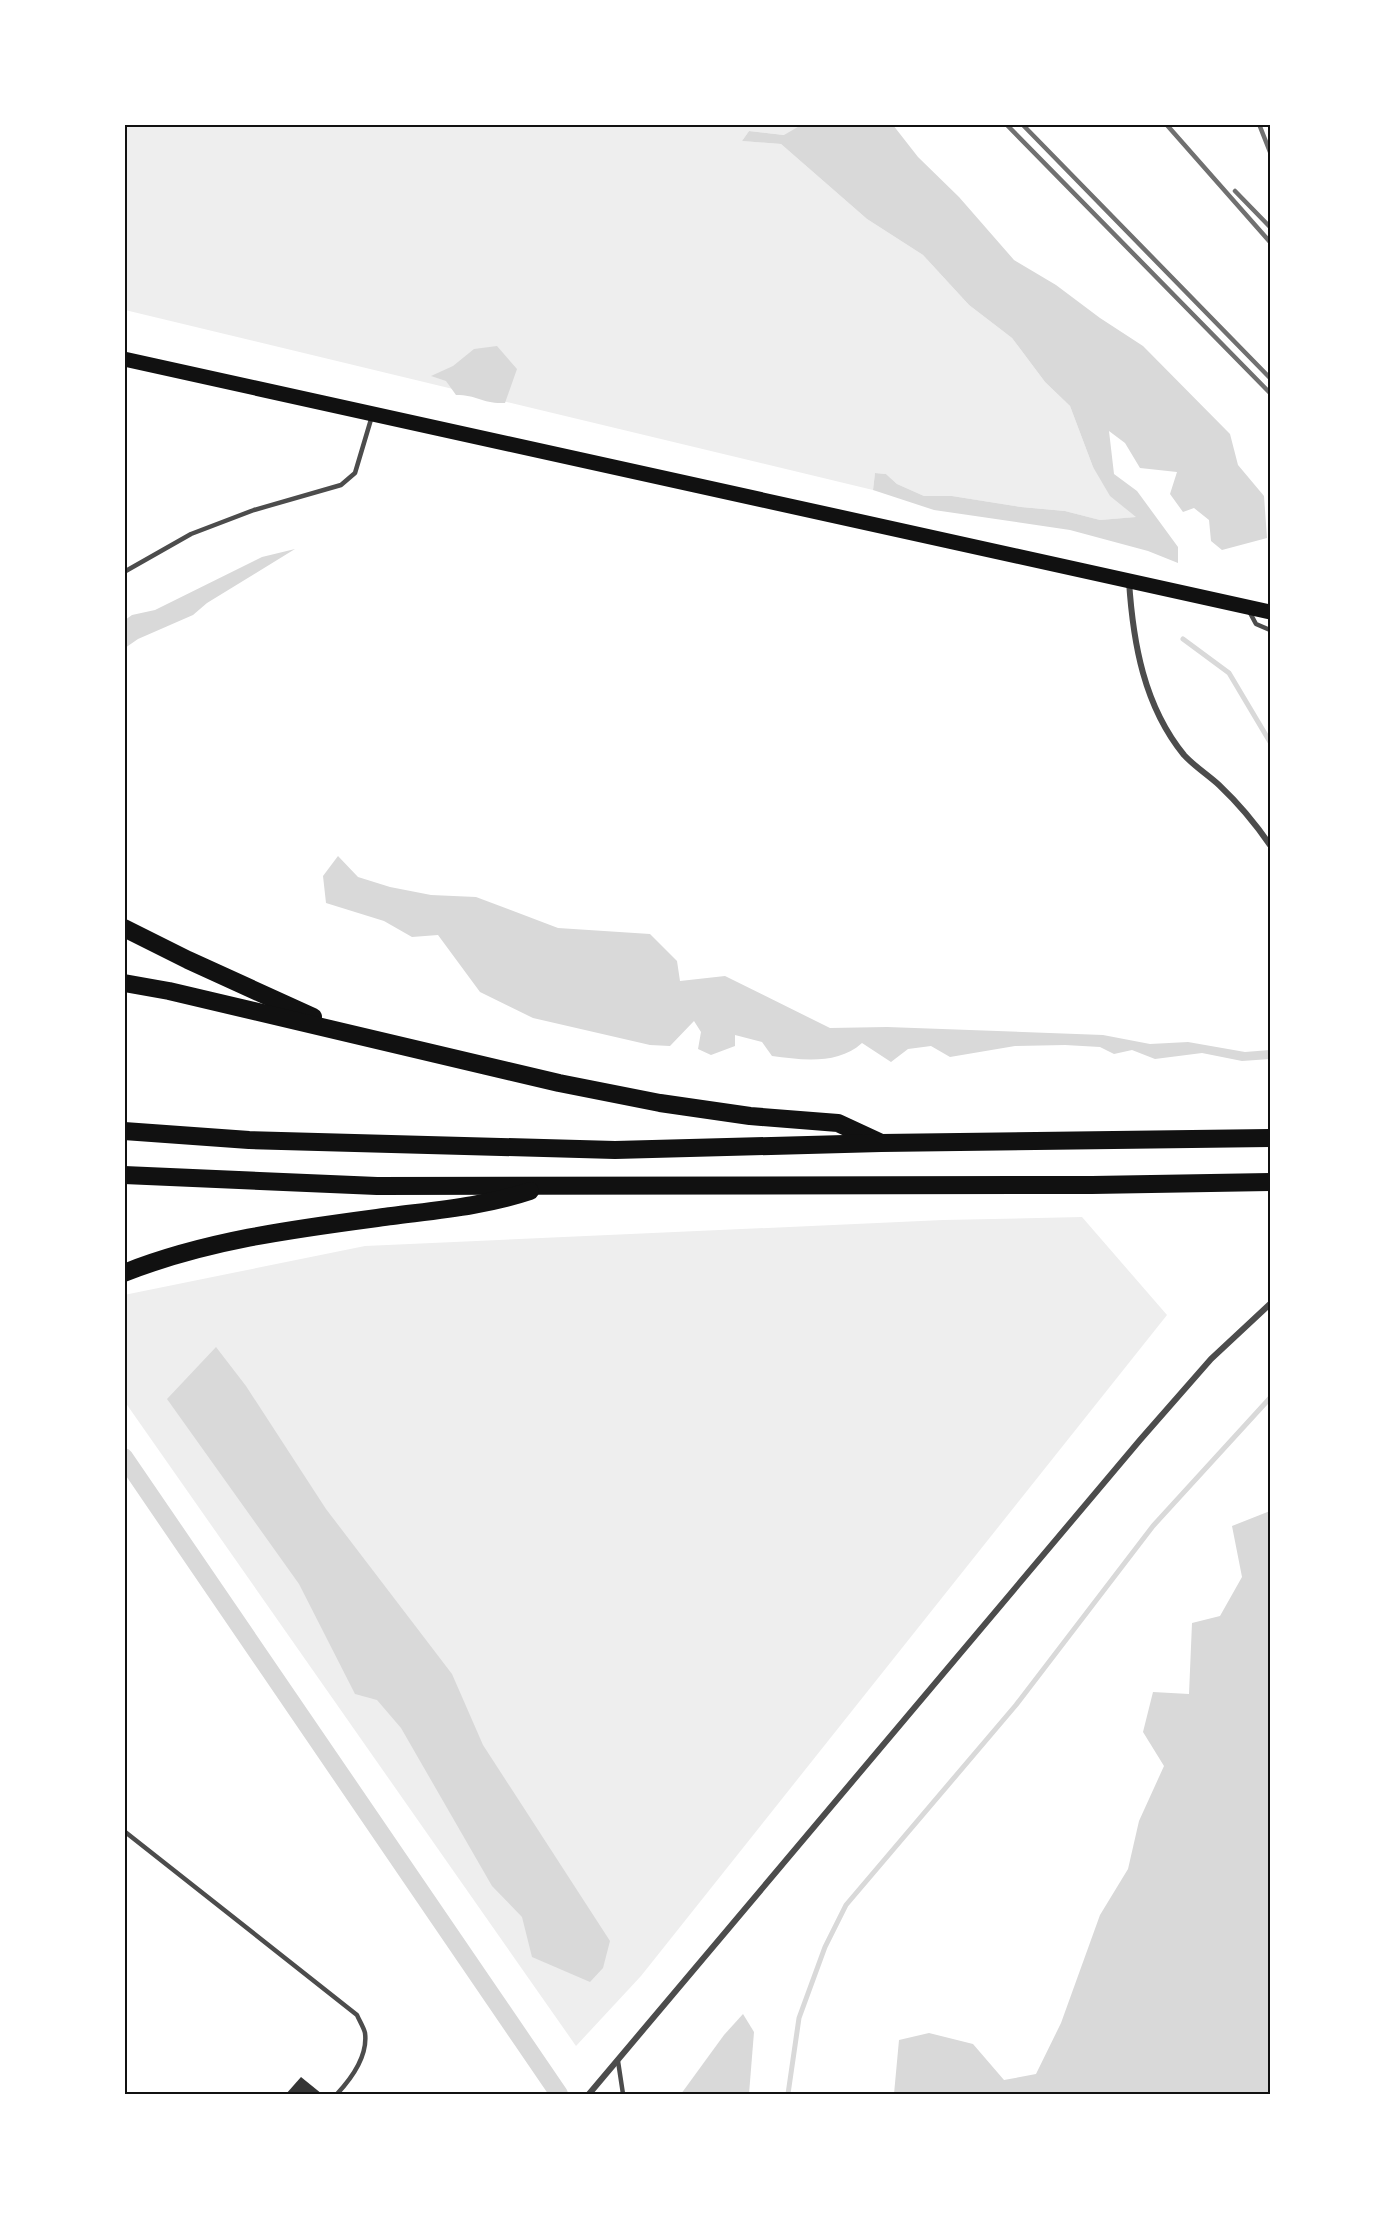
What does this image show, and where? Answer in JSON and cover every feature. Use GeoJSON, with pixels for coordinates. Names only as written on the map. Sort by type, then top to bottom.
{"type":"FeatureCollection","features":[{"type":"Feature","properties":{"kind":"highway"},"geometry":{"type":"LineString","coordinates":[[124,928],[188,960],[353,1035]]}},
{"type":"Feature","properties":{"kind":"highway"},"geometry":{"type":"LineString","coordinates":[[124,983],[169,991],[559,1083],[660,1103],[750,1116],[838,1123],[881,1143]]}},
{"type":"Feature","properties":{"kind":"highway"},"geometry":{"type":"LineString","coordinates":[[124,1131],[249,1140],[509,1149],[697,1149],[881,1143],[1270,1138]]}},
{"type":"Feature","properties":{"kind":"highway"},"geometry":{"type":"LineString","coordinates":[[124,1174],[377,1186],[1092,1185],[1270,1182]]}},
{"type":"Feature","properties":{"kind":"highway"},"geometry":{"type":"LineString","coordinates":[[124,1273],[144,1265],[235,1241],[304,1227],[499,1202],[546,1186]]}},
{"type":"Feature","properties":{"kind":"main road"},"geometry":{"type":"LineString","coordinates":[[124,359],[372,416],[1270,612]]}},
{"type":"Feature","properties":{"kind":"street"},"geometry":{"type":"LineString","coordinates":[[1129,581],[1132,634],[1160,719],[1185,756],[1220,785],[1256,824],[1270,844]]}},
{"type":"Feature","properties":{"kind":"street"},"geometry":{"type":"LineString","coordinates":[[589,2094],[1156,1422],[1211,1359],[1270,1304]]}},
{"type":"Feature","properties":{"kind":"lane"},"geometry":{"type":"LineString","coordinates":[[124,572],[191,534],[254,510],[341,485],[355,472],[372,416]]}},
{"type":"Feature","properties":{"kind":"lane"},"geometry":{"type":"LineString","coordinates":[[1247,607],[1256,624],[1270,630]]}},
{"type":"Feature","properties":{"kind":"lane"},"geometry":{"type":"LineString","coordinates":[[124,1831],[327,1989],[357,2015],[365,2033],[362,2052],[354,2075],[337,2094]]}},
{"type":"Feature","properties":{"kind":"lane"},"geometry":{"type":"LineString","coordinates":[[618,2061],[623,2094]]}},
{"type":"Feature","properties":{"kind":"shaded area"},"geometry":{"type":"Polygon","coordinates":[[[803,124],[893,125],[918,157],[959,197],[1014,260],[1056,285],[1143,346],[1230,434],[1238,465],[1264,496],[1267,538],[1222,550],[1211,541],[1209,520],[1194,508],[1183,512],[1170,494],[1177,472],[1140,468],[1125,443],[1109,431],[1114,474],[1137,491],[1178,547],[1178,563],[1148,551],[1070,530],[934,510],[873,490],[875,473],[886,474],[897,484],[924,496],[952,496],[1021,507],[1065,511],[1100,520],[1136,517],[1110,496],[1093,467],[1070,406],[1045,382],[1012,338],[969,305],[923,255],[867,219],[781,144],[742,141],[749,131],[784,135],[803,124]]]}},
{"type":"Feature","properties":{"kind":"shaded area"},"geometry":{"type":"Polygon","coordinates":[[[125,125],[803,125],[785,135],[749,131],[742,141],[781,144],[867,219],[923,255],[969,305],[1012,338],[1045,382],[1070,406],[1093,467],[1137,517],[1100,520],[1065,511],[1021,507],[952,496],[924,496],[897,484],[886,474],[875,473],[873,490],[125,310],[125,125]]]}},
{"type":"Feature","properties":{"kind":"shaded area"},"geometry":{"type":"Polygon","coordinates":[[[497,346],[517,369],[505,403],[456,395],[446,381],[431,376],[453,366],[474,349],[497,346]]]}},
{"type":"Feature","properties":{"kind":"shaded area"},"geometry":{"type":"Polygon","coordinates":[[[295,549],[207,603],[193,615],[138,639],[125,648],[125,620],[132,615],[155,610],[262,557],[295,549]]]}},
{"type":"Feature","properties":{"kind":"shaded area"},"geometry":{"type":"Polygon","coordinates":[[[338,856],[358,877],[390,887],[431,895],[476,897],[558,928],[650,934],[677,961],[680,981],[725,976],[830,1028],[887,1027],[1103,1035],[1150,1044],[1188,1042],[1245,1052],[1270,1050],[1270,1059],[1242,1061],[1202,1053],[1155,1059],[1132,1050],[1114,1054],[1100,1047],[1065,1045],[1015,1046],[950,1057],[931,1046],[908,1049],[891,1062],[862,1043],[842,1055],[831,1058],[795,1059],[772,1056],[762,1042],[735,1035],[735,1046],[711,1055],[698,1049],[701,1032],[694,1021],[670,1046],[650,1045],[533,1018],[480,992],[438,935],[412,937],[384,921],[326,903],[323,876],[338,856]]]}},
{"type":"Feature","properties":{"kind":"shaded area"},"geometry":{"type":"Polygon","coordinates":[[[1082,1217],[1167,1315],[641,1976],[576,2046],[125,1402],[124,1295],[365,1246],[943,1220],[1082,1217]]]}},
{"type":"Feature","properties":{"kind":"shaded area"},"geometry":{"type":"Polygon","coordinates":[[[216,1347],[246,1386],[326,1509],[452,1674],[483,1745],[610,1941],[603,1968],[590,1982],[532,1957],[522,1917],[492,1886],[401,1728],[377,1700],[355,1694],[299,1584],[167,1399],[216,1347]]]}},
{"type":"Feature","properties":{"kind":"shaded area"},"geometry":{"type":"Polygon","coordinates":[[[1270,1511],[1270,2094],[894,2094],[899,2040],[929,2033],[973,2044],[1004,2080],[1036,2074],[1061,2023],[1100,1915],[1128,1869],[1139,1821],[1164,1766],[1143,1732],[1153,1692],[1189,1694],[1192,1623],[1220,1616],[1242,1577],[1232,1526],[1270,1511]]]}},
{"type":"Feature","properties":{"kind":"shaded area"},"geometry":{"type":"Polygon","coordinates":[[[743,2014],[754,2032],[749,2094],[681,2094],[724,2035],[743,2014]]]}},
{"type":"Feature","properties":{"kind":"building"},"geometry":{"type":"Polygon","coordinates":[[[301,2077],[322,2094],[286,2094],[301,2077]]]}},
{"type":"Feature","properties":{"kind":"waterway"},"geometry":{"type":"LineString","coordinates":[[1183,639],[1229,673],[1270,742]]}},
{"type":"Feature","properties":{"kind":"waterway"},"geometry":{"type":"LineString","coordinates":[[788,2094],[799,2018],[825,1947],[846,1905],[1016,1705],[1153,1526],[1270,1398]]}},
{"type":"Feature","properties":{"kind":"waterway"},"geometry":{"type":"LineString","coordinates":[[124,1457],[559,2094]]}},
{"type":"Feature","properties":{"kind":"railway"},"geometry":{"type":"LineString","coordinates":[[1006,124],[1270,393]]}},
{"type":"Feature","properties":{"kind":"railway"},"geometry":{"type":"LineString","coordinates":[[1022,124],[1270,378]]}},
{"type":"Feature","properties":{"kind":"railway"},"geometry":{"type":"LineString","coordinates":[[1166,124],[1270,242]]}},
{"type":"Feature","properties":{"kind":"railway"},"geometry":{"type":"LineString","coordinates":[[1259,124],[1270,152]]}},
{"type":"Feature","properties":{"kind":"railway"},"geometry":{"type":"LineString","coordinates":[[1235,191],[1270,227]]}}]}
